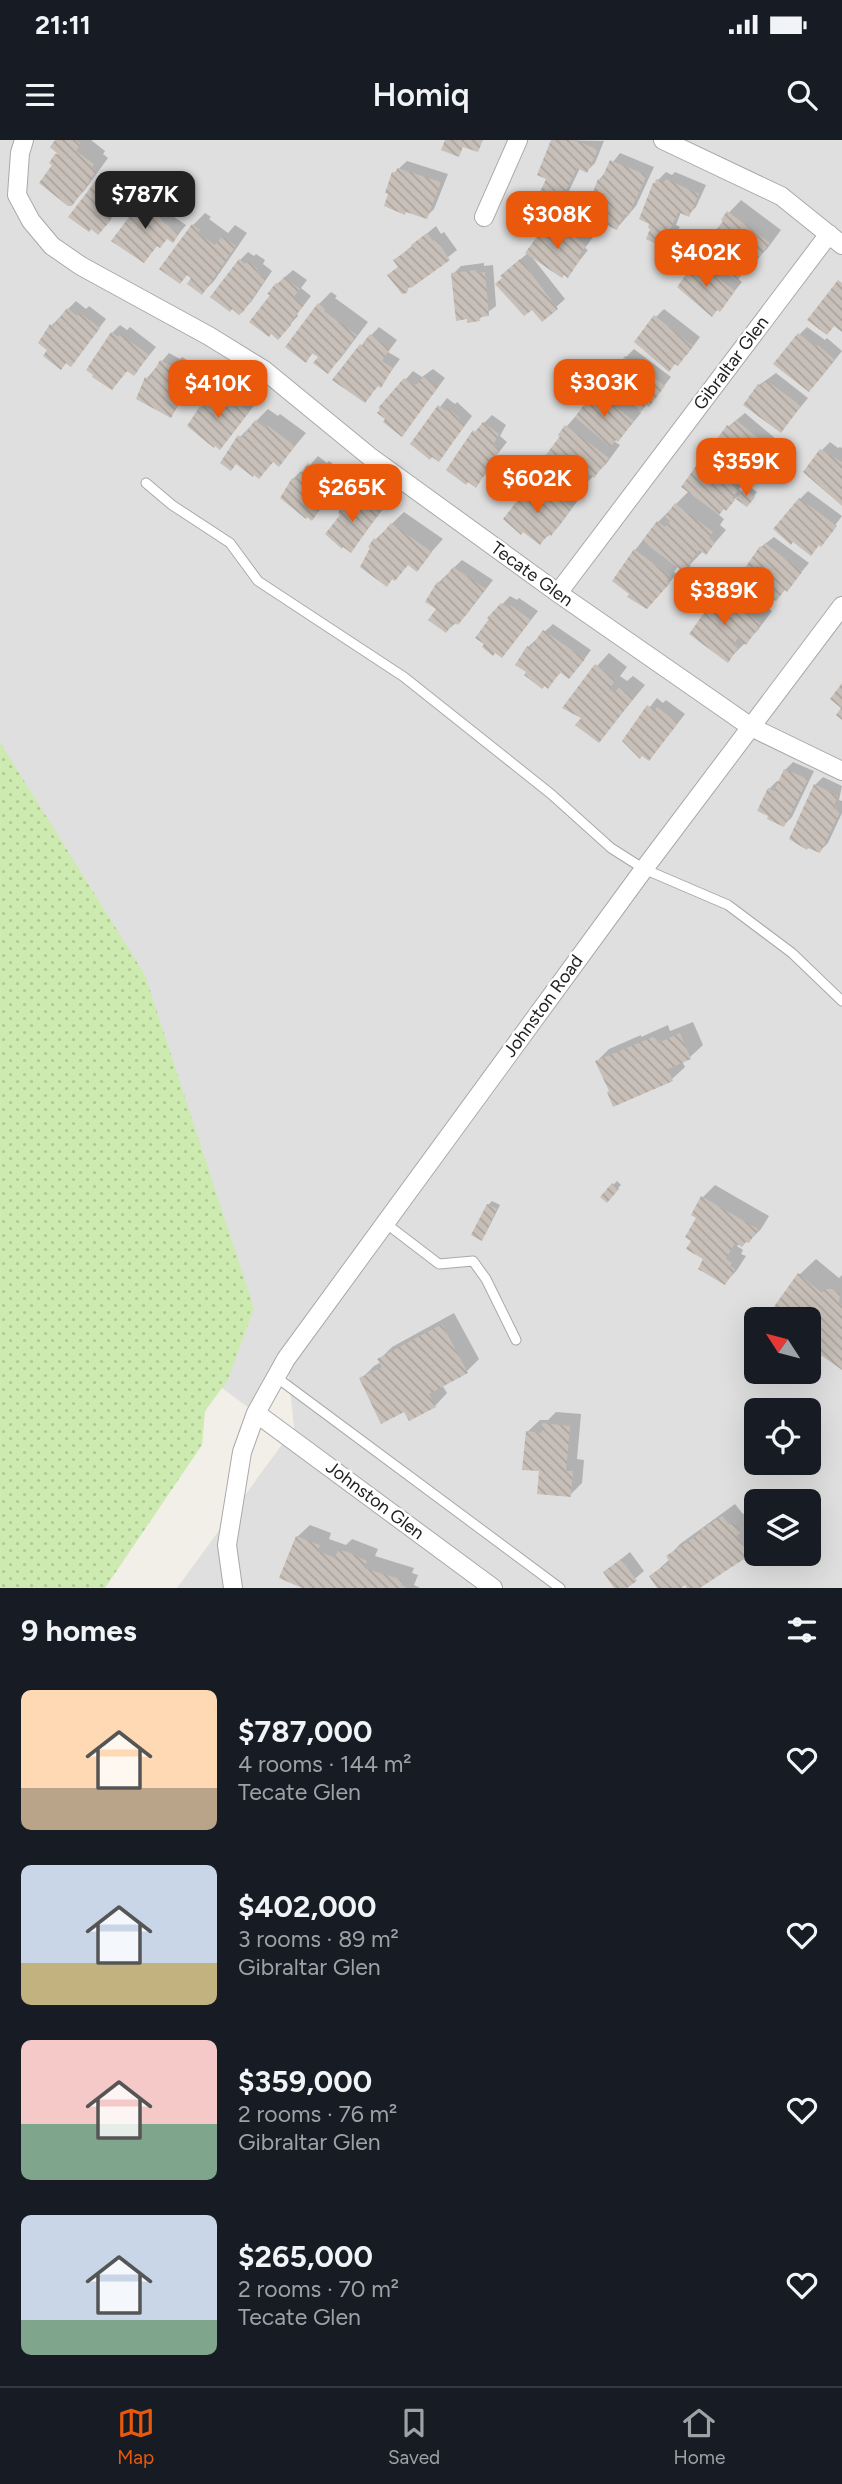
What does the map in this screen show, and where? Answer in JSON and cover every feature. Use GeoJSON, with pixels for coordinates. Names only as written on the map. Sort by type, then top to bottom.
{"type":"FeatureCollection","features":[{"type":"Feature","properties":{"kind":"street","name":"Tecate Glen"},"geometry":{"type":"LineString","coordinates":[[24,140],[20,153],[17,195],[31,221],[52,246],[264,370],[369,456],[558,593],[751,727],[842,771]]}},
{"type":"Feature","properties":{"kind":"street"},"geometry":{"type":"LineString","coordinates":[[484,217],[518,140]]}},
{"type":"Feature","properties":{"kind":"street"},"geometry":{"type":"LineString","coordinates":[[663,140],[781,196],[835,239]]}},
{"type":"Feature","properties":{"kind":"street","name":"Gibraltar Glen"},"geometry":{"type":"LineString","coordinates":[[558,593],[835,239]]}},
{"type":"Feature","properties":{"kind":"street","name":"Johnston Road"},"geometry":{"type":"LineString","coordinates":[[233,1588],[227,1545],[242,1452],[256,1413],[286,1359],[644,869],[842,606]]}},
{"type":"Feature","properties":{"kind":"street","name":"Johnston Glen"},"geometry":{"type":"LineString","coordinates":[[256,1413],[493,1588]]}},
{"type":"Feature","properties":{"kind":"lane"},"geometry":{"type":"LineString","coordinates":[[146,483],[172,505],[230,543],[258,581],[404,677],[551,794],[611,848],[644,869],[729,905],[792,953],[842,1001]]}},
{"type":"Feature","properties":{"kind":"lane"},"geometry":{"type":"LineString","coordinates":[[384,1223],[439,1264],[473,1261],[486,1279],[516,1340]]}},
{"type":"Feature","properties":{"kind":"lane"},"geometry":{"type":"LineString","coordinates":[[276,1377],[560,1588]]}},
{"type":"Feature","properties":{"kind":"shaded area"},"geometry":{"type":"Polygon","coordinates":[[[0,140],[842,140],[842,1588],[177,1588],[294,1428],[287,1360],[256,1413],[0,1226],[0,140]]]}},
{"type":"Feature","properties":{"kind":"green space"},"geometry":{"type":"Polygon","coordinates":[[[0,742],[145,975],[254,1308],[228,1380],[205,1411],[202,1445],[105,1588],[0,1588],[0,742]]]}},
{"type":"Feature","properties":{"kind":"building"},"geometry":{"type":"Polygon","coordinates":[[[55,140],[76,140],[81,144],[76,151],[94,164],[92,167],[97,171],[72,206],[68,206],[39,183],[52,165],[49,163],[55,154],[58,154],[50,147],[55,140]]]}},
{"type":"Feature","properties":{"kind":"building"},"geometry":{"type":"Polygon","coordinates":[[[445,140],[483,140],[478,152],[463,147],[459,157],[441,150],[445,140]]]}},
{"type":"Feature","properties":{"kind":"building"},"geometry":{"type":"Polygon","coordinates":[[[551,140],[576,140],[598,150],[587,173],[577,168],[560,204],[539,194],[546,179],[537,175],[551,140]]]}},
{"type":"Feature","properties":{"kind":"building"},"geometry":{"type":"Polygon","coordinates":[[[610,160],[647,175],[628,216],[624,214],[617,230],[596,220],[603,206],[590,200],[598,179],[601,180],[610,160]]]}},
{"type":"Feature","properties":{"kind":"building"},"geometry":{"type":"Polygon","coordinates":[[[397,168],[441,182],[427,219],[406,212],[405,215],[384,206],[392,172],[396,173],[397,168]]]}},
{"type":"Feature","properties":{"kind":"building"},"geometry":{"type":"Polygon","coordinates":[[[97,179],[104,184],[106,181],[118,190],[115,193],[124,199],[98,235],[68,217],[97,179]]]}},
{"type":"Feature","properties":{"kind":"building"},"geometry":{"type":"Polygon","coordinates":[[[656,179],[664,182],[666,179],[699,194],[689,217],[678,212],[669,233],[674,235],[664,248],[646,239],[649,224],[639,219],[656,179]]]}},
{"type":"Feature","properties":{"kind":"building"},"geometry":{"type":"Polygon","coordinates":[[[152,197],[168,209],[162,221],[179,234],[173,243],[167,239],[160,248],[157,246],[144,263],[111,241],[139,204],[143,207],[152,197]]]}},
{"type":"Feature","properties":{"kind":"building"},"geometry":{"type":"Polygon","coordinates":[[[727,211],[770,243],[755,263],[746,257],[742,263],[748,267],[737,281],[699,253],[723,221],[721,220],[727,211]]]}},
{"type":"Feature","properties":{"kind":"building"},"geometry":{"type":"Polygon","coordinates":[[[548,222],[566,234],[568,231],[586,246],[568,278],[564,275],[562,278],[525,253],[548,222]]]}},
{"type":"Feature","properties":{"kind":"building"},"geometry":{"type":"Polygon","coordinates":[[[192,224],[200,230],[198,233],[215,245],[222,236],[236,246],[202,295],[187,284],[191,278],[187,275],[180,284],[159,269],[192,224]]]}},
{"type":"Feature","properties":{"kind":"building"},"geometry":{"type":"Polygon","coordinates":[[[427,233],[433,241],[436,239],[450,260],[411,288],[409,285],[407,293],[402,294],[387,275],[398,267],[393,260],[413,247],[411,245],[427,233]]]}},
{"type":"Feature","properties":{"kind":"building"},"geometry":{"type":"Polygon","coordinates":[[[239,259],[258,269],[256,272],[266,279],[239,315],[232,309],[230,312],[210,297],[239,259]]]}},
{"type":"Feature","properties":{"kind":"building"},"geometry":{"type":"Polygon","coordinates":[[[520,259],[558,309],[542,322],[532,310],[524,316],[495,284],[502,278],[500,276],[520,259]]]}},
{"type":"Feature","properties":{"kind":"building"},"geometry":{"type":"Polygon","coordinates":[[[696,261],[735,291],[720,312],[717,310],[712,317],[677,287],[696,261]]]}},
{"type":"Feature","properties":{"kind":"building"},"geometry":{"type":"Polygon","coordinates":[[[476,270],[477,273],[485,272],[489,316],[467,323],[467,319],[456,321],[451,273],[476,270]]]}},
{"type":"Feature","properties":{"kind":"building"},"geometry":{"type":"Polygon","coordinates":[[[284,277],[300,289],[294,297],[304,305],[278,340],[271,334],[269,337],[249,322],[270,295],[267,294],[284,277]]]}},
{"type":"Feature","properties":{"kind":"building"},"geometry":{"type":"Polygon","coordinates":[[[838,280],[842,283],[842,332],[834,326],[827,335],[807,320],[838,280]]]}},
{"type":"Feature","properties":{"kind":"building"},"geometry":{"type":"Polygon","coordinates":[[[318,303],[326,309],[324,311],[357,335],[328,374],[313,363],[318,357],[312,353],[306,363],[285,347],[318,303]]]}},
{"type":"Feature","properties":{"kind":"building"},"geometry":{"type":"Polygon","coordinates":[[[67,308],[77,316],[80,313],[100,328],[71,367],[66,363],[61,370],[43,356],[47,350],[38,343],[50,324],[53,326],[67,308]]]}},
{"type":"Feature","properties":{"kind":"building"},"geometry":{"type":"Polygon","coordinates":[[[654,315],[693,346],[678,366],[675,364],[669,372],[634,342],[654,315]]]}},
{"type":"Feature","properties":{"kind":"building"},"geometry":{"type":"Polygon","coordinates":[[[111,332],[118,337],[120,334],[149,355],[134,376],[127,371],[112,390],[86,370],[111,332]]]}},
{"type":"Feature","properties":{"kind":"building"},"geometry":{"type":"Polygon","coordinates":[[[798,333],[835,360],[809,392],[773,364],[798,333]]]}},
{"type":"Feature","properties":{"kind":"building"},"geometry":{"type":"Polygon","coordinates":[[[370,334],[390,349],[382,361],[393,368],[381,388],[378,386],[365,403],[332,380],[360,344],[363,347],[370,334]]]}},
{"type":"Feature","properties":{"kind":"building"},"geometry":{"type":"Polygon","coordinates":[[[625,356],[665,386],[649,407],[646,405],[641,412],[605,382],[625,356]]]}},
{"type":"Feature","properties":{"kind":"building"},"geometry":{"type":"Polygon","coordinates":[[[160,360],[203,381],[190,403],[182,398],[171,418],[136,399],[145,377],[149,380],[160,360]]]}},
{"type":"Feature","properties":{"kind":"building"},"geometry":{"type":"Polygon","coordinates":[[[424,376],[438,387],[402,437],[383,422],[385,419],[377,413],[380,409],[378,408],[404,378],[413,385],[424,376]]]}},
{"type":"Feature","properties":{"kind":"building"},"geometry":{"type":"Polygon","coordinates":[[[766,380],[801,406],[781,433],[743,405],[758,384],[761,386],[766,380]]]}},
{"type":"Feature","properties":{"kind":"building"},"geometry":{"type":"Polygon","coordinates":[[[216,391],[226,399],[228,396],[249,412],[220,450],[187,426],[200,406],[203,409],[216,391]]]}},
{"type":"Feature","properties":{"kind":"building"},"geometry":{"type":"Polygon","coordinates":[[[594,391],[634,421],[618,442],[616,440],[610,447],[575,417],[594,391]]]}},
{"type":"Feature","properties":{"kind":"building"},"geometry":{"type":"Polygon","coordinates":[[[438,405],[446,411],[448,408],[465,425],[439,462],[432,457],[430,460],[410,444],[438,405]]]}},
{"type":"Feature","properties":{"kind":"building"},"geometry":{"type":"Polygon","coordinates":[[[255,420],[265,428],[267,425],[295,446],[279,467],[273,462],[259,479],[236,464],[231,471],[220,463],[238,435],[242,438],[255,420]]]}},
{"type":"Feature","properties":{"kind":"building"},"geometry":{"type":"Polygon","coordinates":[[[736,420],[770,448],[759,467],[756,465],[750,474],[712,446],[727,425],[730,427],[736,420]]]}},
{"type":"Feature","properties":{"kind":"building"},"geometry":{"type":"Polygon","coordinates":[[[483,422],[499,434],[493,445],[500,450],[476,488],[468,482],[466,485],[446,470],[473,430],[475,432],[483,422]]]}},
{"type":"Feature","properties":{"kind":"building"},"geometry":{"type":"Polygon","coordinates":[[[565,425],[609,458],[594,478],[585,471],[580,477],[587,482],[576,496],[537,467],[565,425]]]}},
{"type":"Feature","properties":{"kind":"building"},"geometry":{"type":"Polygon","coordinates":[[[820,449],[842,462],[842,506],[803,472],[820,449]]]}},
{"type":"Feature","properties":{"kind":"building"},"geometry":{"type":"Polygon","coordinates":[[[308,463],[339,482],[312,521],[280,498],[292,478],[295,480],[308,463]]]}},
{"type":"Feature","properties":{"kind":"building"},"geometry":{"type":"Polygon","coordinates":[[[703,463],[721,472],[720,474],[739,489],[732,498],[735,500],[719,515],[681,487],[696,466],[699,469],[703,463]]]}},
{"type":"Feature","properties":{"kind":"building"},"geometry":{"type":"Polygon","coordinates":[[[528,487],[546,500],[552,492],[572,508],[551,536],[548,534],[540,545],[523,532],[521,535],[503,519],[528,487]]]}},
{"type":"Feature","properties":{"kind":"building"},"geometry":{"type":"Polygon","coordinates":[[[744,489],[755,497],[747,507],[736,499],[744,489]]]}},
{"type":"Feature","properties":{"kind":"building"},"geometry":{"type":"Polygon","coordinates":[[[349,495],[357,501],[359,498],[379,513],[351,553],[325,534],[340,515],[338,513],[349,495]]]}},
{"type":"Feature","properties":{"kind":"building"},"geometry":{"type":"Polygon","coordinates":[[[799,498],[837,526],[811,556],[793,542],[791,545],[773,529],[799,498]]]}},
{"type":"Feature","properties":{"kind":"building"},"geometry":{"type":"Polygon","coordinates":[[[675,503],[713,532],[709,538],[715,543],[706,555],[699,550],[685,573],[642,541],[657,521],[665,527],[670,521],[665,517],[675,503]]]}},
{"type":"Feature","properties":{"kind":"building"},"geometry":{"type":"Polygon","coordinates":[[[391,523],[432,552],[417,572],[408,565],[387,587],[360,567],[374,538],[377,540],[391,523]]]}},
{"type":"Feature","properties":{"kind":"building"},"geometry":{"type":"Polygon","coordinates":[[[765,543],[802,572],[787,592],[785,590],[776,601],[759,588],[757,590],[740,575],[765,543]]]}},
{"type":"Feature","properties":{"kind":"building"},"geometry":{"type":"Polygon","coordinates":[[[634,549],[671,577],[667,581],[670,583],[647,609],[627,597],[629,594],[612,581],[634,549]]]}},
{"type":"Feature","properties":{"kind":"building"},"geometry":{"type":"Polygon","coordinates":[[[453,567],[486,589],[458,625],[454,622],[446,633],[428,620],[436,609],[425,602],[437,582],[440,584],[453,567]]]}},
{"type":"Feature","properties":{"kind":"building"},"geometry":{"type":"Polygon","coordinates":[[[719,592],[761,624],[746,645],[738,638],[733,645],[738,648],[728,663],[689,634],[719,592]]]}},
{"type":"Feature","properties":{"kind":"building"},"geometry":{"type":"Polygon","coordinates":[[[501,603],[508,608],[510,605],[531,620],[502,658],[495,653],[493,656],[482,647],[484,644],[475,638],[489,619],[487,618],[501,603]]]}},
{"type":"Feature","properties":{"kind":"building"},"geometry":{"type":"Polygon","coordinates":[[[543,630],[585,659],[569,679],[560,672],[548,689],[545,686],[542,689],[515,665],[527,646],[530,648],[543,630]]]}},
{"type":"Feature","properties":{"kind":"building"},"geometry":{"type":"Polygon","coordinates":[[[595,664],[616,680],[609,689],[614,693],[619,687],[634,698],[599,743],[575,725],[581,718],[562,708],[595,664]]]}},
{"type":"Feature","properties":{"kind":"building"},"geometry":{"type":"Polygon","coordinates":[[[842,683],[842,720],[836,715],[841,708],[830,699],[842,683]]]}},
{"type":"Feature","properties":{"kind":"building"},"geometry":{"type":"Polygon","coordinates":[[[647,705],[655,710],[657,707],[678,723],[649,761],[642,756],[640,759],[622,741],[647,705]]]}},
{"type":"Feature","properties":{"kind":"building"},"geometry":{"type":"Polygon","coordinates":[[[784,769],[808,779],[784,827],[757,811],[768,788],[774,791],[784,769]]]}},
{"type":"Feature","properties":{"kind":"building"},"geometry":{"type":"Polygon","coordinates":[[[814,784],[838,796],[833,808],[840,812],[820,853],[808,848],[807,850],[789,839],[814,784]]]}},
{"type":"Feature","properties":{"kind":"building"},"geometry":{"type":"Polygon","coordinates":[[[680,1033],[691,1059],[668,1069],[673,1081],[613,1107],[607,1092],[609,1091],[595,1061],[655,1036],[658,1043],[680,1033]]]}},
{"type":"Feature","properties":{"kind":"building"},"geometry":{"type":"Polygon","coordinates":[[[612,1183],[619,1189],[607,1203],[600,1197],[612,1183]]]}},
{"type":"Feature","properties":{"kind":"building"},"geometry":{"type":"Polygon","coordinates":[[[701,1196],[758,1229],[749,1243],[746,1242],[742,1247],[735,1243],[726,1259],[735,1269],[725,1285],[698,1269],[703,1259],[686,1249],[691,1241],[685,1237],[696,1218],[691,1215],[701,1196]]]}},
{"type":"Feature","properties":{"kind":"building"},"geometry":{"type":"Polygon","coordinates":[[[487,1204],[497,1209],[482,1241],[471,1235],[487,1204]]]}},
{"type":"Feature","properties":{"kind":"building"},"geometry":{"type":"Polygon","coordinates":[[[798,1273],[822,1293],[825,1289],[832,1289],[840,1294],[842,1370],[821,1355],[821,1307],[774,1307],[798,1273]]]}},
{"type":"Feature","properties":{"kind":"building"},"geometry":{"type":"Polygon","coordinates":[[[442,1324],[468,1373],[429,1394],[436,1407],[409,1421],[404,1412],[381,1424],[359,1378],[382,1367],[377,1359],[442,1324]]]}},
{"type":"Feature","properties":{"kind":"building"},"geometry":{"type":"Polygon","coordinates":[[[542,1423],[570,1426],[566,1471],[573,1471],[571,1497],[537,1494],[539,1471],[522,1470],[526,1431],[542,1433],[542,1423]]]}},
{"type":"Feature","properties":{"kind":"building"},"geometry":{"type":"Polygon","coordinates":[[[722,1516],[730,1525],[734,1522],[741,1533],[737,1535],[744,1546],[744,1559],[700,1588],[687,1588],[685,1585],[681,1588],[657,1588],[649,1576],[670,1562],[666,1556],[702,1532],[700,1530],[722,1516]]]}},
{"type":"Feature","properties":{"kind":"building"},"geometry":{"type":"Polygon","coordinates":[[[296,1536],[320,1545],[318,1551],[335,1558],[338,1550],[348,1552],[367,1561],[364,1568],[403,1580],[401,1585],[408,1588],[302,1588],[279,1578],[296,1536]]]}},
{"type":"Feature","properties":{"kind":"building"},"geometry":{"type":"Polygon","coordinates":[[[621,1559],[637,1581],[627,1588],[614,1588],[603,1572],[621,1559]]]}}]}
